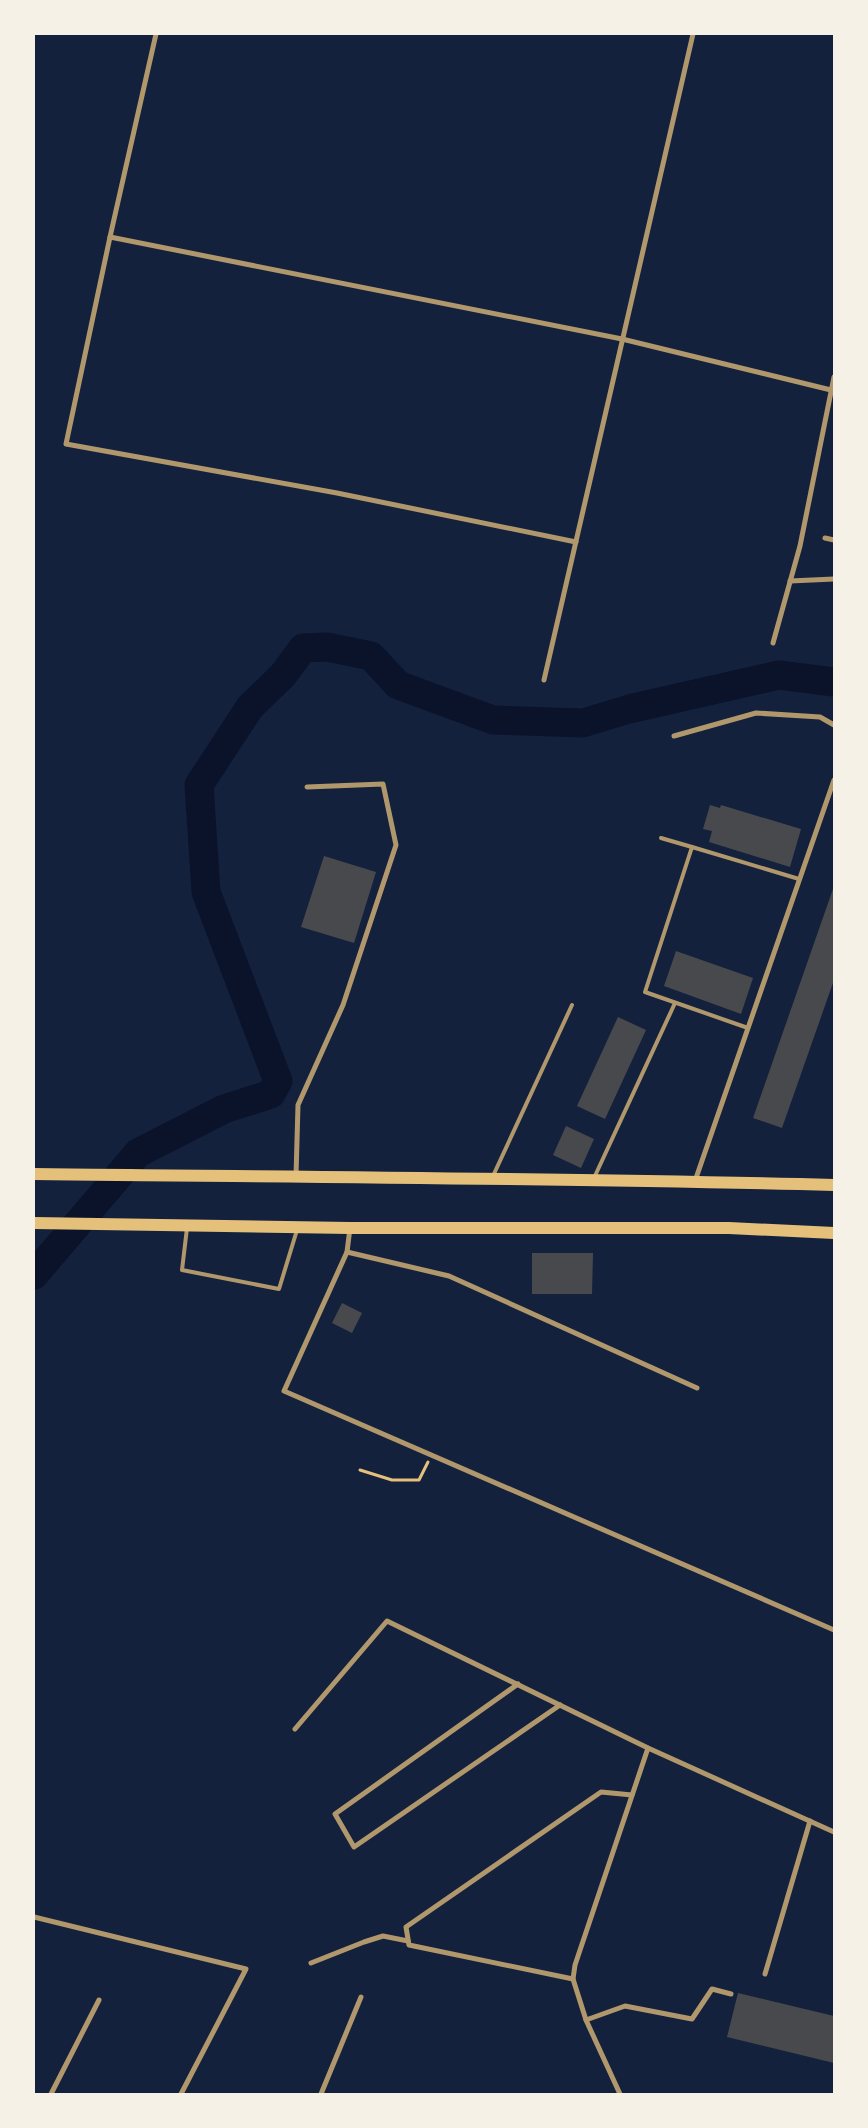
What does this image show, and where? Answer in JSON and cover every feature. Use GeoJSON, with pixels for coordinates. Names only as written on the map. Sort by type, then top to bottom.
{"type":"FeatureCollection","features":[{"type":"Feature","properties":{"kind":"main road"},"geometry":{"type":"LineString","coordinates":[[34,1174],[593,1180],[834,1185]]}},
{"type":"Feature","properties":{"kind":"main road"},"geometry":{"type":"LineString","coordinates":[[34,1223],[350,1228],[729,1228],[834,1233]]}},
{"type":"Feature","properties":{"kind":"street"},"geometry":{"type":"LineString","coordinates":[[156,34],[66,444],[337,493],[576,542]]}},
{"type":"Feature","properties":{"kind":"street"},"geometry":{"type":"LineString","coordinates":[[544,680],[693,34]]}},
{"type":"Feature","properties":{"kind":"street"},"geometry":{"type":"LineString","coordinates":[[110,237],[622,339],[831,390]]}},
{"type":"Feature","properties":{"kind":"street"},"geometry":{"type":"LineString","coordinates":[[773,643],[800,546],[834,378]]}},
{"type":"Feature","properties":{"kind":"street"},"geometry":{"type":"LineString","coordinates":[[825,538],[834,540]]}},
{"type":"Feature","properties":{"kind":"street"},"geometry":{"type":"LineString","coordinates":[[790,581],[834,579]]}},
{"type":"Feature","properties":{"kind":"street"},"geometry":{"type":"LineString","coordinates":[[674,736],[756,713],[820,717],[834,725]]}},
{"type":"Feature","properties":{"kind":"street"},"geometry":{"type":"LineString","coordinates":[[695,1182],[834,780]]}},
{"type":"Feature","properties":{"kind":"street"},"geometry":{"type":"LineString","coordinates":[[296,1177],[298,1105],[343,1005],[396,845],[383,784],[307,787]]}},
{"type":"Feature","properties":{"kind":"street"},"geometry":{"type":"LineString","coordinates":[[350,1228],[348,1252],[284,1391],[834,1630]]}},
{"type":"Feature","properties":{"kind":"street"},"geometry":{"type":"LineString","coordinates":[[348,1252],[449,1276],[697,1388]]}},
{"type":"Feature","properties":{"kind":"street"},"geometry":{"type":"LineString","coordinates":[[295,1729],[388,1621],[648,1748],[834,1832]]}},
{"type":"Feature","properties":{"kind":"street"},"geometry":{"type":"LineString","coordinates":[[518,1684],[335,1814],[354,1847],[560,1705]]}},
{"type":"Feature","properties":{"kind":"street"},"geometry":{"type":"LineString","coordinates":[[620,2094],[586,2020],[573,1979],[575,1964],[648,1748]]}},
{"type":"Feature","properties":{"kind":"street"},"geometry":{"type":"LineString","coordinates":[[573,1979],[409,1945],[406,1927],[601,1792],[632,1795]]}},
{"type":"Feature","properties":{"kind":"street"},"geometry":{"type":"LineString","coordinates":[[765,1974],[810,1821]]}},
{"type":"Feature","properties":{"kind":"street"},"geometry":{"type":"LineString","coordinates":[[34,1917],[246,1969],[181,2094]]}},
{"type":"Feature","properties":{"kind":"street"},"geometry":{"type":"LineString","coordinates":[[311,1964],[383,1936],[408,1940]]}},
{"type":"Feature","properties":{"kind":"street"},"geometry":{"type":"LineString","coordinates":[[586,2020],[625,2006],[692,2019],[712,1989],[731,1994]]}},
{"type":"Feature","properties":{"kind":"street"},"geometry":{"type":"LineString","coordinates":[[321,2094],[361,1997]]}},
{"type":"Feature","properties":{"kind":"street"},"geometry":{"type":"LineString","coordinates":[[51,2094],[99,2000]]}},
{"type":"Feature","properties":{"kind":"lane"},"geometry":{"type":"LineString","coordinates":[[661,838],[799,879]]}},
{"type":"Feature","properties":{"kind":"lane"},"geometry":{"type":"LineString","coordinates":[[692,847],[645,992],[748,1028]]}},
{"type":"Feature","properties":{"kind":"lane"},"geometry":{"type":"LineString","coordinates":[[593,1180],[675,1003]]}},
{"type":"Feature","properties":{"kind":"lane"},"geometry":{"type":"LineString","coordinates":[[491,1180],[572,1005]]}},
{"type":"Feature","properties":{"kind":"lane"},"geometry":{"type":"LineString","coordinates":[[188,1226],[182,1270],[279,1289],[298,1227]]}},
{"type":"Feature","properties":{"kind":"path"},"geometry":{"type":"LineString","coordinates":[[360,1470],[392,1480],[419,1480],[431,1455]]}},
{"type":"Feature","properties":{"kind":"building"},"geometry":{"type":"Polygon","coordinates":[[[710,805],[720,808],[721,805],[801,829],[790,867],[709,842],[712,831],[703,829],[710,805]]]}},
{"type":"Feature","properties":{"kind":"building"},"geometry":{"type":"Polygon","coordinates":[[[324,856],[376,872],[354,943],[301,927],[324,856]]]}},
{"type":"Feature","properties":{"kind":"building"},"geometry":{"type":"Polygon","coordinates":[[[834,886],[834,980],[782,1128],[753,1118],[834,886]]]}},
{"type":"Feature","properties":{"kind":"building"},"geometry":{"type":"Polygon","coordinates":[[[676,951],[753,978],[741,1014],[664,986],[676,951]]]}},
{"type":"Feature","properties":{"kind":"building"},"geometry":{"type":"Polygon","coordinates":[[[618,1017],[646,1030],[605,1119],[577,1106],[618,1017]]]}},
{"type":"Feature","properties":{"kind":"building"},"geometry":{"type":"Polygon","coordinates":[[[566,1126],[594,1139],[581,1168],[553,1155],[566,1126]]]}},
{"type":"Feature","properties":{"kind":"building"},"geometry":{"type":"Polygon","coordinates":[[[532,1253],[593,1253],[592,1294],[532,1294],[532,1253]]]}},
{"type":"Feature","properties":{"kind":"building"},"geometry":{"type":"Polygon","coordinates":[[[342,1303],[362,1313],[352,1333],[332,1323],[342,1303]]]}},
{"type":"Feature","properties":{"kind":"building"},"geometry":{"type":"Polygon","coordinates":[[[738,1993],[834,2016],[834,2063],[727,2037],[738,1993]]]}},
{"type":"Feature","properties":{"kind":"waterway"},"geometry":{"type":"LineString","coordinates":[[34,1275],[138,1153],[224,1109],[271,1094],[278,1081],[206,892],[199,785],[250,707],[283,675],[303,648],[327,647],[371,656],[398,685],[493,720],[583,723],[629,709],[779,675],[834,682]]}}]}
